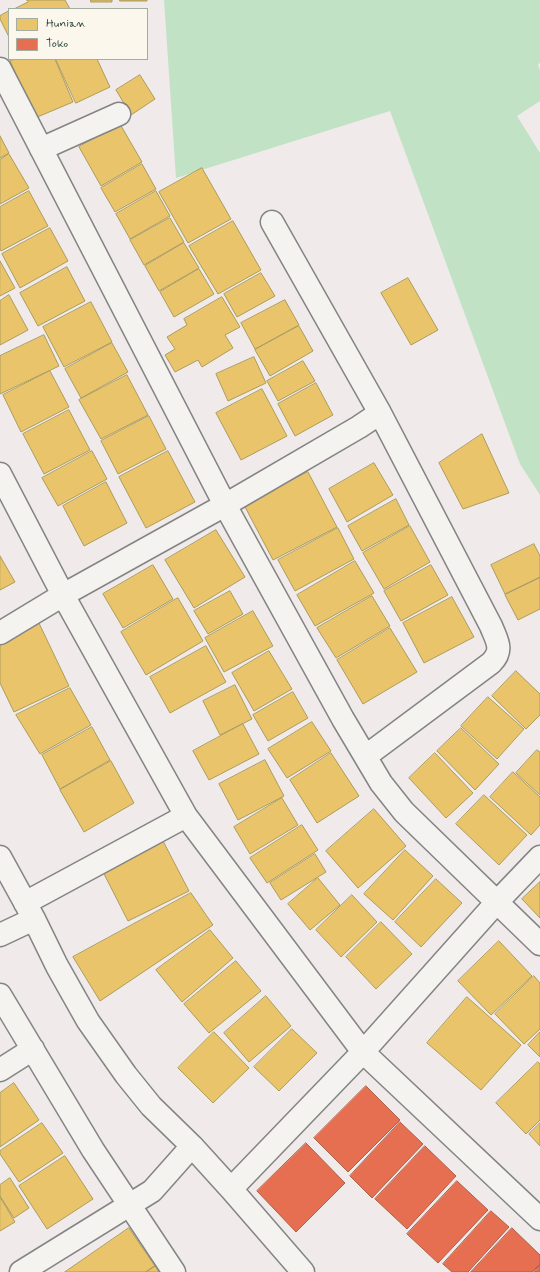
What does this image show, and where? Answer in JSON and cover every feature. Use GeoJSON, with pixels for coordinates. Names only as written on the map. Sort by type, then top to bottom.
{"type":"FeatureCollection","features":[{"type":"Feature","properties":{"kind":"street"},"geometry":{"type":"LineString","coordinates":[[0,69],[225,505],[339,712],[381,783],[404,812],[540,944]]}},
{"type":"Feature","properties":{"kind":"street"},"geometry":{"type":"LineString","coordinates":[[41,149],[119,114]]}},
{"type":"Feature","properties":{"kind":"street"},"geometry":{"type":"LineString","coordinates":[[272,222],[380,413],[491,626],[499,645],[499,652],[491,663],[366,756]]}},
{"type":"Feature","properties":{"kind":"street"},"geometry":{"type":"LineString","coordinates":[[0,633],[63,595],[225,505],[359,427],[380,413]]}},
{"type":"Feature","properties":{"kind":"street"},"geometry":{"type":"LineString","coordinates":[[0,474],[63,595],[186,816],[363,1052],[540,1219]]}},
{"type":"Feature","properties":{"kind":"street"},"geometry":{"type":"LineString","coordinates":[[0,935],[186,816]]}},
{"type":"Feature","properties":{"kind":"street"},"geometry":{"type":"LineString","coordinates":[[0,857],[28,916],[88,1021],[126,1075],[151,1106],[192,1146],[303,1272]]}},
{"type":"Feature","properties":{"kind":"street"},"geometry":{"type":"LineString","coordinates":[[231,1189],[363,1052],[496,902],[540,857]]}},
{"type":"Feature","properties":{"kind":"street"},"geometry":{"type":"LineString","coordinates":[[0,995],[93,1150],[174,1272]]}},
{"type":"Feature","properties":{"kind":"street"},"geometry":{"type":"LineString","coordinates":[[0,1070],[33,1049]]}},
{"type":"Feature","properties":{"kind":"street"},"geometry":{"type":"LineString","coordinates":[[21,1272],[152,1191],[192,1146]]}},
{"type":"Feature","properties":{"kind":"green space"},"geometry":{"type":"Polygon","coordinates":[[[164,0],[540,0],[540,63],[538,64],[540,71],[540,101],[517,116],[540,153],[540,495],[520,464],[390,111],[176,178],[164,0]]]}},
{"type":"Feature","properties":{"kind":"building: Hunian"},"geometry":{"type":"Polygon","coordinates":[[[27,0],[65,0],[69,8],[16,8],[28,2],[27,0]]]}},
{"type":"Feature","properties":{"kind":"building: Hunian"},"geometry":{"type":"Polygon","coordinates":[[[91,0],[112,0],[112,2],[91,2],[91,0]]]}},
{"type":"Feature","properties":{"kind":"building: Hunian"},"geometry":{"type":"Polygon","coordinates":[[[147,0],[147,1],[120,1],[147,0]]]}},
{"type":"Feature","properties":{"kind":"building: Hunian"},"geometry":{"type":"Polygon","coordinates":[[[8,12],[8,35],[0,19],[0,16],[8,12]]]}},
{"type":"Feature","properties":{"kind":"building: Hunian"},"geometry":{"type":"Polygon","coordinates":[[[55,60],[73,102],[35,118],[10,61],[55,60]]]}},
{"type":"Feature","properties":{"kind":"building: Hunian"},"geometry":{"type":"Polygon","coordinates":[[[56,60],[97,60],[110,87],[76,103],[56,60]]]}},
{"type":"Feature","properties":{"kind":"building: Hunian"},"geometry":{"type":"Polygon","coordinates":[[[140,75],[155,99],[131,115],[116,90],[140,75]]]}},
{"type":"Feature","properties":{"kind":"building: Hunian"},"geometry":{"type":"Polygon","coordinates":[[[120,124],[142,162],[101,186],[79,147],[120,124]]]}},
{"type":"Feature","properties":{"kind":"building: Hunian"},"geometry":{"type":"Polygon","coordinates":[[[0,136],[9,153],[0,158],[0,136]]]}},
{"type":"Feature","properties":{"kind":"building: Hunian"},"geometry":{"type":"Polygon","coordinates":[[[9,154],[29,188],[0,204],[0,160],[9,154]]]}},
{"type":"Feature","properties":{"kind":"building: Hunian"},"geometry":{"type":"Polygon","coordinates":[[[142,164],[156,189],[115,212],[101,188],[142,164]]]}},
{"type":"Feature","properties":{"kind":"building: Hunian"},"geometry":{"type":"Polygon","coordinates":[[[202,168],[231,219],[188,243],[159,192],[202,168]]]}},
{"type":"Feature","properties":{"kind":"building: Hunian"},"geometry":{"type":"Polygon","coordinates":[[[29,191],[48,226],[1,251],[0,207],[29,191]]]}},
{"type":"Feature","properties":{"kind":"building: Hunian"},"geometry":{"type":"Polygon","coordinates":[[[156,191],[170,216],[130,239],[116,214],[156,191]]]}},
{"type":"Feature","properties":{"kind":"building: Hunian"},"geometry":{"type":"Polygon","coordinates":[[[170,218],[184,242],[144,265],[130,240],[170,218]]]}},
{"type":"Feature","properties":{"kind":"building: Hunian"},"geometry":{"type":"Polygon","coordinates":[[[233,221],[261,270],[218,294],[189,246],[233,221]]]}},
{"type":"Feature","properties":{"kind":"building: Hunian"},"geometry":{"type":"Polygon","coordinates":[[[50,228],[68,261],[20,288],[2,254],[50,228]]]}},
{"type":"Feature","properties":{"kind":"building: Hunian"},"geometry":{"type":"Polygon","coordinates":[[[184,243],[199,268],[159,291],[145,266],[184,243]]]}},
{"type":"Feature","properties":{"kind":"building: Hunian"},"geometry":{"type":"Polygon","coordinates":[[[0,261],[15,288],[0,296],[0,261]]]}},
{"type":"Feature","properties":{"kind":"building: Hunian"},"geometry":{"type":"Polygon","coordinates":[[[67,267],[85,301],[38,326],[20,293],[67,267]]]}},
{"type":"Feature","properties":{"kind":"building: Hunian"},"geometry":{"type":"Polygon","coordinates":[[[199,269],[214,294],[174,317],[160,292],[199,269]]]}},
{"type":"Feature","properties":{"kind":"building: Hunian"},"geometry":{"type":"Polygon","coordinates":[[[261,273],[275,296],[237,317],[224,294],[261,273]]]}},
{"type":"Feature","properties":{"kind":"building: Hunian"},"geometry":{"type":"Polygon","coordinates":[[[408,278],[438,330],[411,345],[381,293],[408,278]]]}},
{"type":"Feature","properties":{"kind":"building: Hunian"},"geometry":{"type":"Polygon","coordinates":[[[9,295],[28,330],[0,345],[0,301],[9,295]]]}},
{"type":"Feature","properties":{"kind":"building: Hunian"},"geometry":{"type":"Polygon","coordinates":[[[222,297],[240,327],[225,335],[233,348],[202,367],[198,360],[175,372],[165,355],[175,349],[167,337],[187,325],[184,319],[222,297]]]}},
{"type":"Feature","properties":{"kind":"building: Hunian"},"geometry":{"type":"Polygon","coordinates":[[[285,300],[299,325],[255,349],[241,323],[285,300]]]}},
{"type":"Feature","properties":{"kind":"building: Hunian"},"geometry":{"type":"Polygon","coordinates":[[[91,302],[112,342],[64,367],[43,327],[91,302]]]}},
{"type":"Feature","properties":{"kind":"building: Hunian"},"geometry":{"type":"Polygon","coordinates":[[[299,326],[313,351],[270,376],[255,350],[299,326]]]}},
{"type":"Feature","properties":{"kind":"building: Hunian"},"geometry":{"type":"Polygon","coordinates":[[[44,335],[59,366],[0,394],[0,356],[44,335]]]}},
{"type":"Feature","properties":{"kind":"building: Hunian"},"geometry":{"type":"Polygon","coordinates":[[[112,343],[128,372],[81,398],[65,369],[112,343]]]}},
{"type":"Feature","properties":{"kind":"building: Hunian"},"geometry":{"type":"Polygon","coordinates":[[[254,357],[266,383],[228,401],[216,374],[254,357]]]}},
{"type":"Feature","properties":{"kind":"building: Hunian"},"geometry":{"type":"Polygon","coordinates":[[[303,361],[315,381],[278,401],[267,381],[303,361]]]}},
{"type":"Feature","properties":{"kind":"building: Hunian"},"geometry":{"type":"Polygon","coordinates":[[[50,371],[69,407],[21,432],[3,395],[50,371]]]}},
{"type":"Feature","properties":{"kind":"building: Hunian"},"geometry":{"type":"Polygon","coordinates":[[[127,375],[148,415],[101,439],[79,400],[127,375]]]}},
{"type":"Feature","properties":{"kind":"building: Hunian"},"geometry":{"type":"Polygon","coordinates":[[[316,383],[333,415],[295,436],[278,404],[316,383]]]}},
{"type":"Feature","properties":{"kind":"building: Hunian"},"geometry":{"type":"Polygon","coordinates":[[[262,389],[287,436],[241,460],[216,413],[262,389]]]}},
{"type":"Feature","properties":{"kind":"building: Hunian"},"geometry":{"type":"Polygon","coordinates":[[[69,410],[90,450],[44,474],[23,434],[69,410]]]}},
{"type":"Feature","properties":{"kind":"building: Hunian"},"geometry":{"type":"Polygon","coordinates":[[[149,416],[166,449],[118,474],[101,441],[149,416]]]}},
{"type":"Feature","properties":{"kind":"building: Hunian"},"geometry":{"type":"Polygon","coordinates":[[[482,434],[509,493],[463,509],[439,463],[482,434]]]}},
{"type":"Feature","properties":{"kind":"building: Hunian"},"geometry":{"type":"Polygon","coordinates":[[[92,451],[107,479],[58,506],[42,478],[92,451]]]}},
{"type":"Feature","properties":{"kind":"building: Hunian"},"geometry":{"type":"Polygon","coordinates":[[[168,451],[195,502],[146,528],[119,477],[168,451]]]}},
{"type":"Feature","properties":{"kind":"building: Hunian"},"geometry":{"type":"Polygon","coordinates":[[[374,463],[393,495],[347,522],[329,489],[374,463]]]}},
{"type":"Feature","properties":{"kind":"building: Hunian"},"geometry":{"type":"Polygon","coordinates":[[[308,472],[337,527],[273,560],[244,505],[308,472]]]}},
{"type":"Feature","properties":{"kind":"building: Hunian"},"geometry":{"type":"Polygon","coordinates":[[[106,482],[127,523],[84,546],[63,506],[106,482]]]}},
{"type":"Feature","properties":{"kind":"building: Hunian"},"geometry":{"type":"Polygon","coordinates":[[[396,499],[409,525],[362,551],[348,526],[396,499]]]}},
{"type":"Feature","properties":{"kind":"building: Hunian"},"geometry":{"type":"Polygon","coordinates":[[[410,526],[430,562],[384,589],[363,553],[410,526]]]}},
{"type":"Feature","properties":{"kind":"building: Hunian"},"geometry":{"type":"Polygon","coordinates":[[[338,528],[354,559],[295,591],[278,560],[338,528]]]}},
{"type":"Feature","properties":{"kind":"building: Hunian"},"geometry":{"type":"Polygon","coordinates":[[[216,530],[245,577],[194,608],[165,560],[216,530]]]}},
{"type":"Feature","properties":{"kind":"building: Hunian"},"geometry":{"type":"Polygon","coordinates":[[[534,544],[540,556],[540,577],[505,594],[491,565],[534,544]]]}},
{"type":"Feature","properties":{"kind":"building: Hunian"},"geometry":{"type":"Polygon","coordinates":[[[0,556],[15,582],[0,590],[0,556]]]}},
{"type":"Feature","properties":{"kind":"building: Hunian"},"geometry":{"type":"Polygon","coordinates":[[[355,561],[374,593],[315,626],[297,595],[355,561]]]}},
{"type":"Feature","properties":{"kind":"building: Hunian"},"geometry":{"type":"Polygon","coordinates":[[[153,565],[173,599],[123,628],[103,594],[153,565]]]}},
{"type":"Feature","properties":{"kind":"building: Hunian"},"geometry":{"type":"Polygon","coordinates":[[[431,565],[448,595],[401,621],[384,591],[431,565]]]}},
{"type":"Feature","properties":{"kind":"building: Hunian"},"geometry":{"type":"Polygon","coordinates":[[[540,578],[540,609],[518,620],[505,595],[540,578]]]}},
{"type":"Feature","properties":{"kind":"building: Hunian"},"geometry":{"type":"Polygon","coordinates":[[[230,591],[243,614],[208,634],[194,611],[230,591]]]}},
{"type":"Feature","properties":{"kind":"building: Hunian"},"geometry":{"type":"Polygon","coordinates":[[[372,596],[390,626],[336,658],[317,628],[372,596]]]}},
{"type":"Feature","properties":{"kind":"building: Hunian"},"geometry":{"type":"Polygon","coordinates":[[[452,597],[474,637],[424,663],[403,623],[452,597]]]}},
{"type":"Feature","properties":{"kind":"building: Hunian"},"geometry":{"type":"Polygon","coordinates":[[[178,598],[203,641],[146,675],[121,632],[178,598]]]}},
{"type":"Feature","properties":{"kind":"building: Hunian"},"geometry":{"type":"Polygon","coordinates":[[[253,611],[273,646],[224,672],[205,638],[253,611]]]}},
{"type":"Feature","properties":{"kind":"building: Hunian"},"geometry":{"type":"Polygon","coordinates":[[[37,619],[69,686],[14,712],[0,683],[0,637],[37,619]]]}},
{"type":"Feature","properties":{"kind":"building: Hunian"},"geometry":{"type":"Polygon","coordinates":[[[390,628],[417,672],[363,704],[337,660],[390,628]]]}},
{"type":"Feature","properties":{"kind":"building: Hunian"},"geometry":{"type":"Polygon","coordinates":[[[206,646],[226,682],[170,713],[150,677],[206,646]]]}},
{"type":"Feature","properties":{"kind":"building: Hunian"},"geometry":{"type":"Polygon","coordinates":[[[269,651],[292,689],[254,711],[232,673],[269,651]]]}},
{"type":"Feature","properties":{"kind":"building: Hunian"},"geometry":{"type":"Polygon","coordinates":[[[516,671],[540,694],[540,715],[526,729],[492,696],[516,671]]]}},
{"type":"Feature","properties":{"kind":"building: Hunian"},"geometry":{"type":"Polygon","coordinates":[[[235,685],[252,719],[220,735],[203,701],[235,685]]]}},
{"type":"Feature","properties":{"kind":"building: Hunian"},"geometry":{"type":"Polygon","coordinates":[[[70,688],[91,725],[40,754],[16,715],[70,688]]]}},
{"type":"Feature","properties":{"kind":"building: Hunian"},"geometry":{"type":"Polygon","coordinates":[[[293,692],[308,718],[268,741],[253,715],[293,692]]]}},
{"type":"Feature","properties":{"kind":"building: Hunian"},"geometry":{"type":"Polygon","coordinates":[[[488,697],[524,729],[497,759],[461,726],[488,697]]]}},
{"type":"Feature","properties":{"kind":"building: Hunian"},"geometry":{"type":"Polygon","coordinates":[[[312,722],[331,751],[287,778],[268,749],[312,722]]]}},
{"type":"Feature","properties":{"kind":"building: Hunian"},"geometry":{"type":"Polygon","coordinates":[[[243,724],[259,754],[209,780],[193,751],[243,724]]]}},
{"type":"Feature","properties":{"kind":"building: Hunian"},"geometry":{"type":"Polygon","coordinates":[[[92,727],[110,760],[60,789],[42,755],[92,727]]]}},
{"type":"Feature","properties":{"kind":"building: Hunian"},"geometry":{"type":"Polygon","coordinates":[[[461,728],[499,764],[475,790],[437,751],[461,728]]]}},
{"type":"Feature","properties":{"kind":"building: Hunian"},"geometry":{"type":"Polygon","coordinates":[[[537,750],[540,752],[540,795],[516,773],[537,750]]]}},
{"type":"Feature","properties":{"kind":"building: Hunian"},"geometry":{"type":"Polygon","coordinates":[[[331,753],[359,796],[317,823],[290,780],[331,753]]]}},
{"type":"Feature","properties":{"kind":"building: Hunian"},"geometry":{"type":"Polygon","coordinates":[[[435,753],[473,793],[446,818],[409,778],[435,753]]]}},
{"type":"Feature","properties":{"kind":"building: Hunian"},"geometry":{"type":"Polygon","coordinates":[[[265,760],[284,796],[238,820],[219,784],[265,760]]]}},
{"type":"Feature","properties":{"kind":"building: Hunian"},"geometry":{"type":"Polygon","coordinates":[[[111,761],[134,803],[84,832],[60,790],[111,761]]]}},
{"type":"Feature","properties":{"kind":"building: Hunian"},"geometry":{"type":"Polygon","coordinates":[[[513,772],[540,797],[540,825],[531,835],[490,797],[513,772]]]}},
{"type":"Feature","properties":{"kind":"building: Hunian"},"geometry":{"type":"Polygon","coordinates":[[[484,795],[527,835],[499,865],[456,824],[484,795]]]}},
{"type":"Feature","properties":{"kind":"building: Hunian"},"geometry":{"type":"Polygon","coordinates":[[[282,798],[298,825],[250,854],[234,827],[282,798]]]}},
{"type":"Feature","properties":{"kind":"building: Hunian"},"geometry":{"type":"Polygon","coordinates":[[[374,809],[406,846],[358,888],[326,851],[374,809]]]}},
{"type":"Feature","properties":{"kind":"building: Hunian"},"geometry":{"type":"Polygon","coordinates":[[[302,825],[318,850],[267,883],[250,858],[302,825]]]}},
{"type":"Feature","properties":{"kind":"building: Hunian"},"geometry":{"type":"Polygon","coordinates":[[[162,839],[189,891],[128,921],[102,870],[162,839]]]}},
{"type":"Feature","properties":{"kind":"building: Hunian"},"geometry":{"type":"Polygon","coordinates":[[[405,850],[433,876],[393,920],[364,894],[405,850]]]}},
{"type":"Feature","properties":{"kind":"building: Hunian"},"geometry":{"type":"Polygon","coordinates":[[[315,854],[326,872],[281,900],[270,883],[315,854]]]}},
{"type":"Feature","properties":{"kind":"building: Hunian"},"geometry":{"type":"Polygon","coordinates":[[[318,878],[340,905],[310,930],[288,904],[318,878]]]}},
{"type":"Feature","properties":{"kind":"building: Hunian"},"geometry":{"type":"Polygon","coordinates":[[[436,879],[462,903],[421,947],[395,922],[436,879]]]}},
{"type":"Feature","properties":{"kind":"building: Hunian"},"geometry":{"type":"Polygon","coordinates":[[[540,882],[540,918],[522,899],[540,882]]]}},
{"type":"Feature","properties":{"kind":"building: Hunian"},"geometry":{"type":"Polygon","coordinates":[[[191,893],[213,925],[100,1001],[73,957],[191,893]]]}},
{"type":"Feature","properties":{"kind":"building: Hunian"},"geometry":{"type":"Polygon","coordinates":[[[352,895],[377,922],[341,957],[316,930],[352,895]]]}},
{"type":"Feature","properties":{"kind":"building: Hunian"},"geometry":{"type":"Polygon","coordinates":[[[381,922],[412,954],[376,989],[346,957],[381,922]]]}},
{"type":"Feature","properties":{"kind":"building: Hunian"},"geometry":{"type":"Polygon","coordinates":[[[210,930],[233,958],[182,1002],[156,970],[210,930]]]}},
{"type":"Feature","properties":{"kind":"building: Hunian"},"geometry":{"type":"Polygon","coordinates":[[[499,941],[532,976],[491,1015],[458,981],[499,941]]]}},
{"type":"Feature","properties":{"kind":"building: Hunian"},"geometry":{"type":"Polygon","coordinates":[[[236,961],[261,991],[209,1033],[184,1004],[236,961]]]}},
{"type":"Feature","properties":{"kind":"building: Hunian"},"geometry":{"type":"Polygon","coordinates":[[[534,976],[540,983],[540,1029],[524,1044],[495,1014],[534,976]]]}},
{"type":"Feature","properties":{"kind":"building: Hunian"},"geometry":{"type":"Polygon","coordinates":[[[266,996],[291,1026],[249,1062],[224,1033],[266,996]]]}},
{"type":"Feature","properties":{"kind":"building: Hunian"},"geometry":{"type":"Polygon","coordinates":[[[467,997],[521,1045],[481,1090],[427,1043],[467,997]]]}},
{"type":"Feature","properties":{"kind":"building: Hunian"},"geometry":{"type":"Polygon","coordinates":[[[292,1029],[317,1053],[279,1091],[254,1067],[292,1029]]]}},
{"type":"Feature","properties":{"kind":"building: Hunian"},"geometry":{"type":"Polygon","coordinates":[[[214,1032],[249,1068],[213,1103],[178,1068],[214,1032]]]}},
{"type":"Feature","properties":{"kind":"building: Hunian"},"geometry":{"type":"Polygon","coordinates":[[[540,1032],[540,1057],[528,1045],[540,1032]]]}},
{"type":"Feature","properties":{"kind":"building: Hunian"},"geometry":{"type":"Polygon","coordinates":[[[538,1062],[540,1064],[540,1120],[526,1134],[496,1103],[538,1062]]]}},
{"type":"Feature","properties":{"kind":"building: Hunian"},"geometry":{"type":"Polygon","coordinates":[[[14,1083],[39,1120],[0,1147],[0,1093],[14,1083]]]}},
{"type":"Feature","properties":{"kind":"building: Hunian"},"geometry":{"type":"Polygon","coordinates":[[[42,1123],[63,1153],[19,1182],[0,1154],[0,1151],[42,1123]]]}},
{"type":"Feature","properties":{"kind":"building: Hunian"},"geometry":{"type":"Polygon","coordinates":[[[540,1123],[540,1146],[529,1134],[540,1123]]]}},
{"type":"Feature","properties":{"kind":"building: Hunian"},"geometry":{"type":"Polygon","coordinates":[[[65,1156],[93,1199],[47,1229],[19,1186],[65,1156]]]}},
{"type":"Feature","properties":{"kind":"building: Hunian"},"geometry":{"type":"Polygon","coordinates":[[[10,1178],[29,1208],[14,1218],[0,1196],[0,1185],[10,1178]]]}},
{"type":"Feature","properties":{"kind":"building: Hunian"},"geometry":{"type":"Polygon","coordinates":[[[0,1197],[15,1222],[0,1231],[0,1197]]]}},
{"type":"Feature","properties":{"kind":"building: Hunian"},"geometry":{"type":"Polygon","coordinates":[[[129,1228],[155,1266],[146,1272],[65,1272],[129,1228]]]}},
{"type":"Feature","properties":{"kind":"building: Hunian"},"geometry":{"type":"Polygon","coordinates":[[[155,1266],[159,1272],[146,1272],[155,1266]]]}},
{"type":"Feature","properties":{"kind":"building: Toko"},"geometry":{"type":"Polygon","coordinates":[[[366,1086],[400,1120],[348,1172],[314,1138],[366,1086]]]}},
{"type":"Feature","properties":{"kind":"building: Toko"},"geometry":{"type":"Polygon","coordinates":[[[400,1122],[423,1144],[372,1198],[350,1176],[400,1122]]]}},
{"type":"Feature","properties":{"kind":"building: Toko"},"geometry":{"type":"Polygon","coordinates":[[[306,1143],[345,1183],[296,1232],[257,1191],[306,1143]]]}},
{"type":"Feature","properties":{"kind":"building: Toko"},"geometry":{"type":"Polygon","coordinates":[[[425,1146],[456,1176],[407,1229],[375,1199],[425,1146]]]}},
{"type":"Feature","properties":{"kind":"building: Toko"},"geometry":{"type":"Polygon","coordinates":[[[457,1181],[488,1210],[438,1263],[407,1234],[457,1181]]]}},
{"type":"Feature","properties":{"kind":"building: Toko"},"geometry":{"type":"Polygon","coordinates":[[[491,1211],[509,1227],[468,1272],[452,1272],[443,1264],[491,1211]]]}},
{"type":"Feature","properties":{"kind":"building: Toko"},"geometry":{"type":"Polygon","coordinates":[[[512,1228],[540,1255],[540,1264],[532,1272],[471,1272],[512,1228]]]}},
{"type":"Feature","properties":{"kind":"building: Toko"},"geometry":{"type":"Polygon","coordinates":[[[540,1265],[540,1272],[534,1272],[540,1265]]]}}]}
